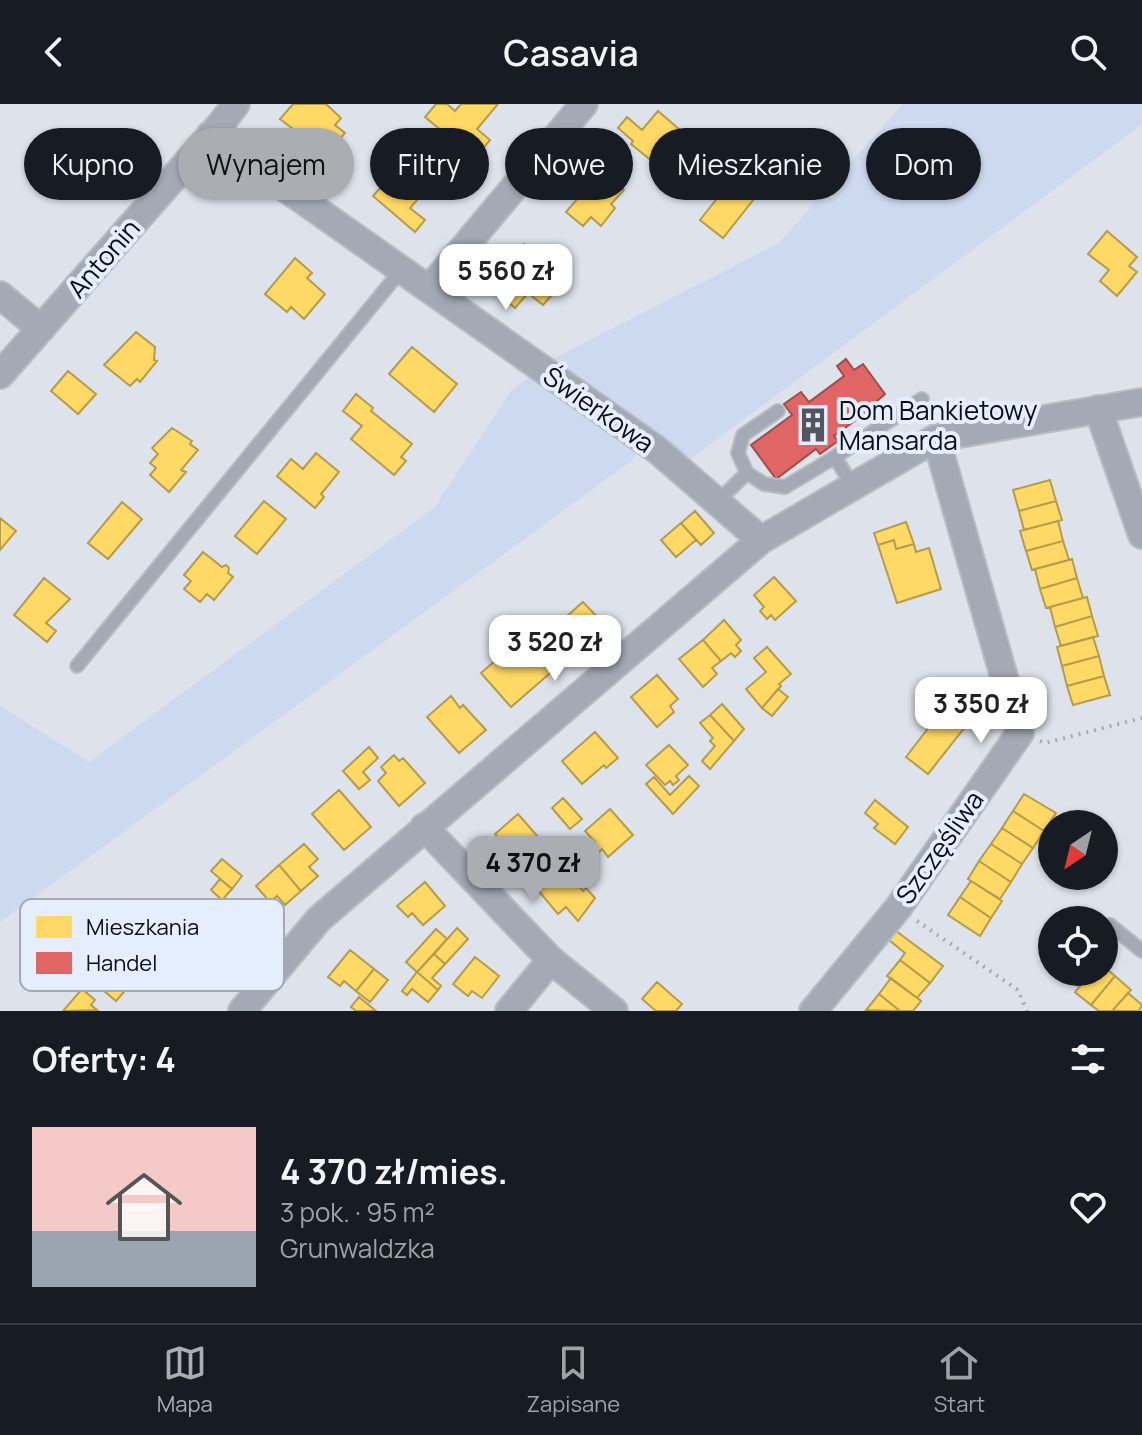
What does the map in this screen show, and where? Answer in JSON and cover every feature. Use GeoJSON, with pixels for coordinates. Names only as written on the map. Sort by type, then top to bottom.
{"type":"FeatureCollection","features":[{"type":"Feature","properties":{"kind":"street","name":"Antonin"},"geometry":{"type":"LineString","coordinates":[[216,128],[236,104]]}},
{"type":"Feature","properties":{"kind":"street"},"geometry":{"type":"LineString","coordinates":[[429,289],[584,104]]}},
{"type":"Feature","properties":{"kind":"street","name":"Antonin"},"geometry":{"type":"LineString","coordinates":[[0,375],[178,172]]}},
{"type":"Feature","properties":{"kind":"street","name":"Świerkowa"},"geometry":{"type":"LineString","coordinates":[[303,200],[656,449],[761,540]]}},
{"type":"Feature","properties":{"kind":"street"},"geometry":{"type":"LineString","coordinates":[[0,295],[41,329]]}},
{"type":"Feature","properties":{"kind":"street"},"geometry":{"type":"LineString","coordinates":[[284,961],[319,919],[761,540],[936,438],[1142,402]]}},
{"type":"Feature","properties":{"kind":"street"},"geometry":{"type":"LineString","coordinates":[[1098,409],[1142,535]]}},
{"type":"Feature","properties":{"kind":"street"},"geometry":{"type":"LineString","coordinates":[[936,438],[1020,733]]}},
{"type":"Feature","properties":{"kind":"street","name":"Szczęśliwa"},"geometry":{"type":"LineString","coordinates":[[813,1011],[898,908],[1020,733]]}},
{"type":"Feature","properties":{"kind":"street"},"geometry":{"type":"LineString","coordinates":[[424,827],[551,960],[614,1011]]}},
{"type":"Feature","properties":{"kind":"street"},"geometry":{"type":"LineString","coordinates":[[509,1011],[551,960]]}},
{"type":"Feature","properties":{"kind":"street"},"geometry":{"type":"LineString","coordinates":[[242,1011],[259,991]]}},
{"type":"Feature","properties":{"kind":"lane"},"geometry":{"type":"LineString","coordinates":[[77,666],[402,269]]}},
{"type":"Feature","properties":{"kind":"lane"},"geometry":{"type":"LineString","coordinates":[[778,411],[743,435],[738,453],[747,473],[764,484],[785,487],[922,399]]}},
{"type":"Feature","properties":{"kind":"lane"},"geometry":{"type":"LineString","coordinates":[[835,457],[852,485]]}},
{"type":"Feature","properties":{"kind":"lane"},"geometry":{"type":"LineString","coordinates":[[718,501],[747,473]]}},
{"type":"Feature","properties":{"kind":"lane"},"geometry":{"type":"LineString","coordinates":[[1118,932],[1142,951]]}},
{"type":"Feature","properties":{"kind":"path"},"geometry":{"type":"LineString","coordinates":[[1020,733],[1045,743],[1142,718]]}},
{"type":"Feature","properties":{"kind":"path"},"geometry":{"type":"LineString","coordinates":[[898,908],[1018,990],[1027,1011]]}},
{"type":"Feature","properties":{"kind":"shaded area"},"geometry":{"type":"Polygon","coordinates":[[[903,104],[1142,104],[1142,124],[689,460],[656,431],[631,461],[31,899],[20,899],[20,907],[0,922],[0,706],[89,762],[434,508],[511,391],[549,361],[779,243],[817,200],[850,200],[850,163],[866,145],[866,200],[981,200],[981,128],[882,128],[903,104]]]}},
{"type":"Feature","properties":{"kind":"building: Mieszkania"},"geometry":{"type":"Polygon","coordinates":[[[293,104],[326,104],[341,118],[335,125],[339,128],[292,128],[280,119],[293,104]]]}},
{"type":"Feature","properties":{"kind":"building: Mieszkania"},"geometry":{"type":"Polygon","coordinates":[[[436,104],[447,104],[455,111],[461,104],[498,104],[478,128],[438,128],[425,117],[436,104]]]}},
{"type":"Feature","properties":{"kind":"building: Mieszkania"},"geometry":{"type":"Polygon","coordinates":[[[658,111],[678,128],[649,128],[649,159],[633,146],[633,128],[618,128],[627,117],[642,130],[658,111]]]}},
{"type":"Feature","properties":{"kind":"building: Mieszkania"},"geometry":{"type":"Polygon","coordinates":[[[378,200],[417,200],[410,208],[425,220],[415,232],[378,200]]]}},
{"type":"Feature","properties":{"kind":"building: Mieszkania"},"geometry":{"type":"Polygon","coordinates":[[[576,200],[615,200],[611,204],[615,208],[601,226],[591,217],[583,226],[566,212],[576,200]]]}},
{"type":"Feature","properties":{"kind":"building: Mieszkania"},"geometry":{"type":"Polygon","coordinates":[[[716,200],[753,200],[723,238],[700,220],[716,200]]]}},
{"type":"Feature","properties":{"kind":"building: Mieszkania"},"geometry":{"type":"Polygon","coordinates":[[[1107,231],[1137,257],[1129,266],[1137,272],[1117,296],[1100,281],[1109,270],[1088,254],[1107,231]]]}},
{"type":"Feature","properties":{"kind":"building: Mieszkania"},"geometry":{"type":"Polygon","coordinates":[[[524,244],[534,253],[538,248],[552,260],[547,267],[564,281],[543,305],[528,293],[515,308],[499,294],[516,274],[506,266],[519,246],[524,244]]]}},
{"type":"Feature","properties":{"kind":"building: Mieszkania"},"geometry":{"type":"Polygon","coordinates":[[[295,258],[312,273],[307,278],[325,294],[304,319],[291,307],[287,312],[265,294],[295,258]]]}},
{"type":"Feature","properties":{"kind":"building: Mieszkania"},"geometry":{"type":"Polygon","coordinates":[[[136,332],[155,347],[154,360],[157,361],[140,382],[137,379],[130,386],[104,365],[136,332]]]}},
{"type":"Feature","properties":{"kind":"building: Mieszkania"},"geometry":{"type":"Polygon","coordinates":[[[412,347],[457,384],[434,412],[389,374],[412,347]]]}},
{"type":"Feature","properties":{"kind":"building: Mieszkania"},"geometry":{"type":"Polygon","coordinates":[[[68,371],[96,394],[78,414],[51,391],[68,371]]]}},
{"type":"Feature","properties":{"kind":"building: Mieszkania"},"geometry":{"type":"Polygon","coordinates":[[[356,394],[373,408],[371,411],[412,444],[401,457],[406,461],[394,475],[351,439],[362,426],[343,411],[356,394]]]}},
{"type":"Feature","properties":{"kind":"building: Mieszkania"},"geometry":{"type":"Polygon","coordinates":[[[172,428],[192,441],[190,444],[198,450],[181,470],[186,472],[169,492],[150,475],[156,468],[150,463],[158,454],[152,448],[172,428]]]}},
{"type":"Feature","properties":{"kind":"building: Mieszkania"},"geometry":{"type":"Polygon","coordinates":[[[316,453],[339,472],[321,494],[324,497],[315,508],[277,476],[291,459],[303,469],[316,453]]]}},
{"type":"Feature","properties":{"kind":"building: Mieszkania"},"geometry":{"type":"Polygon","coordinates":[[[1050,480],[1056,501],[1019,511],[1013,490],[1050,480]]]}},
{"type":"Feature","properties":{"kind":"building: Mieszkania"},"geometry":{"type":"Polygon","coordinates":[[[264,501],[286,519],[257,554],[235,536],[264,501]]]}},
{"type":"Feature","properties":{"kind":"building: Mieszkania"},"geometry":{"type":"Polygon","coordinates":[[[1056,501],[1062,520],[1024,530],[1019,511],[1056,501]]]}},
{"type":"Feature","properties":{"kind":"building: Mieszkania"},"geometry":{"type":"Polygon","coordinates":[[[122,502],[142,519],[108,559],[88,543],[122,502]]]}},
{"type":"Feature","properties":{"kind":"building: Mieszkania"},"geometry":{"type":"Polygon","coordinates":[[[695,511],[714,533],[701,545],[681,523],[695,511]]]}},
{"type":"Feature","properties":{"kind":"building: Mieszkania"},"geometry":{"type":"Polygon","coordinates":[[[0,518],[16,531],[0,550],[0,518]]]}},
{"type":"Feature","properties":{"kind":"building: Mieszkania"},"geometry":{"type":"Polygon","coordinates":[[[1058,521],[1063,541],[1026,551],[1020,531],[1058,521]]]}},
{"type":"Feature","properties":{"kind":"building: Mieszkania"},"geometry":{"type":"Polygon","coordinates":[[[906,522],[914,544],[896,549],[894,540],[878,545],[874,533],[906,522]]]}},
{"type":"Feature","properties":{"kind":"building: Mieszkania"},"geometry":{"type":"Polygon","coordinates":[[[681,523],[696,540],[676,557],[661,540],[681,523]]]}},
{"type":"Feature","properties":{"kind":"building: Mieszkania"},"geometry":{"type":"Polygon","coordinates":[[[894,540],[896,549],[914,544],[916,552],[929,548],[941,589],[897,603],[878,545],[894,540]]]}},
{"type":"Feature","properties":{"kind":"building: Mieszkania"},"geometry":{"type":"Polygon","coordinates":[[[1063,541],[1069,560],[1032,570],[1026,551],[1063,541]]]}},
{"type":"Feature","properties":{"kind":"building: Mieszkania"},"geometry":{"type":"Polygon","coordinates":[[[203,552],[222,567],[226,565],[233,577],[214,600],[207,594],[200,602],[184,589],[191,581],[184,575],[203,552]]]}},
{"type":"Feature","properties":{"kind":"building: Mieszkania"},"geometry":{"type":"Polygon","coordinates":[[[1072,559],[1077,578],[1040,589],[1035,569],[1072,559]]]}},
{"type":"Feature","properties":{"kind":"building: Mieszkania"},"geometry":{"type":"Polygon","coordinates":[[[774,577],[796,601],[775,620],[771,615],[767,619],[760,611],[764,607],[754,595],[774,577]]]}},
{"type":"Feature","properties":{"kind":"building: Mieszkania"},"geometry":{"type":"Polygon","coordinates":[[[44,578],[70,599],[46,623],[56,631],[47,642],[14,615],[44,578]]]}},
{"type":"Feature","properties":{"kind":"building: Mieszkania"},"geometry":{"type":"Polygon","coordinates":[[[1077,578],[1083,598],[1046,608],[1040,589],[1077,578]]]}},
{"type":"Feature","properties":{"kind":"building: Mieszkania"},"geometry":{"type":"Polygon","coordinates":[[[1087,597],[1092,616],[1055,627],[1050,607],[1087,597]]]}},
{"type":"Feature","properties":{"kind":"building: Mieszkania"},"geometry":{"type":"Polygon","coordinates":[[[583,602],[604,624],[588,638],[591,641],[582,650],[558,624],[583,602]]]}},
{"type":"Feature","properties":{"kind":"building: Mieszkania"},"geometry":{"type":"Polygon","coordinates":[[[1092,616],[1098,636],[1061,646],[1055,627],[1092,616]]]}},
{"type":"Feature","properties":{"kind":"building: Mieszkania"},"geometry":{"type":"Polygon","coordinates":[[[724,620],[741,640],[736,645],[741,651],[735,657],[731,653],[721,661],[703,640],[724,620]]]}},
{"type":"Feature","properties":{"kind":"building: Mieszkania"},"geometry":{"type":"Polygon","coordinates":[[[526,634],[556,668],[511,707],[481,673],[526,634]]]}},
{"type":"Feature","properties":{"kind":"building: Mieszkania"},"geometry":{"type":"Polygon","coordinates":[[[1093,637],[1099,656],[1062,666],[1057,647],[1093,637]]]}},
{"type":"Feature","properties":{"kind":"building: Mieszkania"},"geometry":{"type":"Polygon","coordinates":[[[703,640],[721,661],[712,668],[717,674],[703,687],[679,659],[703,640]]]}},
{"type":"Feature","properties":{"kind":"building: Mieszkania"},"geometry":{"type":"Polygon","coordinates":[[[767,647],[791,674],[779,684],[781,686],[762,708],[746,689],[766,672],[754,658],[767,647]]]}},
{"type":"Feature","properties":{"kind":"building: Mieszkania"},"geometry":{"type":"Polygon","coordinates":[[[1099,656],[1104,676],[1067,686],[1062,666],[1099,656]]]}},
{"type":"Feature","properties":{"kind":"building: Mieszkania"},"geometry":{"type":"Polygon","coordinates":[[[657,675],[678,699],[670,706],[674,712],[657,727],[631,697],[657,675]]]}},
{"type":"Feature","properties":{"kind":"building: Mieszkania"},"geometry":{"type":"Polygon","coordinates":[[[1104,676],[1110,695],[1073,705],[1067,686],[1104,676]]]}},
{"type":"Feature","properties":{"kind":"building: Mieszkania"},"geometry":{"type":"Polygon","coordinates":[[[778,689],[788,697],[772,716],[762,708],[778,689]]]}},
{"type":"Feature","properties":{"kind":"building: Mieszkania"},"geometry":{"type":"Polygon","coordinates":[[[451,696],[486,730],[459,753],[427,717],[451,696]]]}},
{"type":"Feature","properties":{"kind":"building: Mieszkania"},"geometry":{"type":"Polygon","coordinates":[[[722,704],[744,729],[734,741],[710,715],[722,704]]]}},
{"type":"Feature","properties":{"kind":"building: Mieszkania"},"geometry":{"type":"Polygon","coordinates":[[[943,709],[965,727],[928,774],[906,757],[943,709]]]}},
{"type":"Feature","properties":{"kind":"building: Mieszkania"},"geometry":{"type":"Polygon","coordinates":[[[710,715],[734,741],[710,769],[702,761],[715,746],[710,741],[713,738],[700,723],[710,715]]]}},
{"type":"Feature","properties":{"kind":"building: Mieszkania"},"geometry":{"type":"Polygon","coordinates":[[[595,732],[618,758],[606,768],[604,765],[582,784],[562,761],[595,732]]]}},
{"type":"Feature","properties":{"kind":"building: Mieszkania"},"geometry":{"type":"Polygon","coordinates":[[[669,745],[688,765],[676,776],[679,780],[673,785],[670,781],[665,785],[646,765],[669,745]]]}},
{"type":"Feature","properties":{"kind":"building: Mieszkania"},"geometry":{"type":"Polygon","coordinates":[[[369,747],[378,758],[363,772],[370,780],[359,789],[343,771],[369,747]]]}},
{"type":"Feature","properties":{"kind":"building: Mieszkania"},"geometry":{"type":"Polygon","coordinates":[[[394,755],[399,761],[403,758],[425,783],[399,806],[378,781],[386,773],[381,767],[394,755]]]}},
{"type":"Feature","properties":{"kind":"building: Mieszkania"},"geometry":{"type":"Polygon","coordinates":[[[689,776],[699,786],[673,814],[646,784],[654,777],[670,795],[689,776]]]}},
{"type":"Feature","properties":{"kind":"building: Mieszkania"},"geometry":{"type":"Polygon","coordinates":[[[339,790],[371,827],[344,850],[312,814],[339,790]]]}},
{"type":"Feature","properties":{"kind":"building: Mieszkania"},"geometry":{"type":"Polygon","coordinates":[[[1024,794],[1051,810],[1038,810],[1038,827],[1013,811],[1024,794]]]}},
{"type":"Feature","properties":{"kind":"building: Mieszkania"},"geometry":{"type":"Polygon","coordinates":[[[563,798],[582,819],[570,829],[552,808],[563,798]]]}},
{"type":"Feature","properties":{"kind":"building: Mieszkania"},"geometry":{"type":"Polygon","coordinates":[[[875,800],[908,827],[895,844],[874,828],[878,824],[865,813],[875,800]]]}},
{"type":"Feature","properties":{"kind":"building: Mieszkania"},"geometry":{"type":"Polygon","coordinates":[[[610,809],[633,835],[608,857],[602,849],[597,854],[590,846],[595,842],[585,831],[610,809]]]}},
{"type":"Feature","properties":{"kind":"building: Mieszkania"},"geometry":{"type":"Polygon","coordinates":[[[1013,811],[1038,827],[1038,840],[1033,848],[1002,828],[1013,811]]]}},
{"type":"Feature","properties":{"kind":"building: Mieszkania"},"geometry":{"type":"Polygon","coordinates":[[[518,814],[545,845],[522,865],[495,834],[518,814]]]}},
{"type":"Feature","properties":{"kind":"building: Mieszkania"},"geometry":{"type":"Polygon","coordinates":[[[1002,828],[1033,848],[1022,864],[991,844],[1002,828]]]}},
{"type":"Feature","properties":{"kind":"building: Mieszkania"},"geometry":{"type":"Polygon","coordinates":[[[304,844],[318,859],[309,867],[318,876],[301,891],[279,865],[304,844]]]}},
{"type":"Feature","properties":{"kind":"building: Mieszkania"},"geometry":{"type":"Polygon","coordinates":[[[991,844],[1022,864],[1011,882],[979,861],[991,844]]]}},
{"type":"Feature","properties":{"kind":"building: Mieszkania"},"geometry":{"type":"Polygon","coordinates":[[[222,859],[242,876],[232,889],[211,871],[222,859]]]}},
{"type":"Feature","properties":{"kind":"building: Mieszkania"},"geometry":{"type":"Polygon","coordinates":[[[979,861],[1011,882],[1000,899],[968,879],[979,861]]]}},
{"type":"Feature","properties":{"kind":"building: Mieszkania"},"geometry":{"type":"Polygon","coordinates":[[[279,865],[301,891],[285,905],[284,899],[277,896],[267,899],[256,886],[279,865]]]}},
{"type":"Feature","properties":{"kind":"building: Mieszkania"},"geometry":{"type":"Polygon","coordinates":[[[563,867],[583,891],[586,888],[595,898],[578,921],[566,907],[558,914],[537,889],[543,884],[540,880],[563,867]]]}},
{"type":"Feature","properties":{"kind":"building: Mieszkania"},"geometry":{"type":"Polygon","coordinates":[[[220,879],[232,889],[223,899],[211,890],[220,879]]]}},
{"type":"Feature","properties":{"kind":"building: Mieszkania"},"geometry":{"type":"Polygon","coordinates":[[[971,881],[1002,901],[991,918],[960,897],[971,881]]]}},
{"type":"Feature","properties":{"kind":"building: Mieszkania"},"geometry":{"type":"Polygon","coordinates":[[[425,882],[445,906],[423,925],[412,913],[408,917],[397,906],[425,882]]]}},
{"type":"Feature","properties":{"kind":"building: Mieszkania"},"geometry":{"type":"Polygon","coordinates":[[[960,897],[991,918],[980,936],[948,915],[960,897]]]}},
{"type":"Feature","properties":{"kind":"building: Mieszkania"},"geometry":{"type":"Polygon","coordinates":[[[457,928],[468,939],[445,964],[434,954],[457,928]]]}},
{"type":"Feature","properties":{"kind":"building: Mieszkania"},"geometry":{"type":"Polygon","coordinates":[[[436,929],[447,939],[417,972],[406,962],[436,929]]]}},
{"type":"Feature","properties":{"kind":"building: Mieszkania"},"geometry":{"type":"Polygon","coordinates":[[[896,931],[943,966],[930,983],[900,960],[905,953],[889,940],[896,931]]]}},
{"type":"Feature","properties":{"kind":"building: Mieszkania"},"geometry":{"type":"Polygon","coordinates":[[[350,950],[374,969],[356,991],[344,981],[340,986],[328,977],[350,950]]]}},
{"type":"Feature","properties":{"kind":"building: Mieszkania"},"geometry":{"type":"Polygon","coordinates":[[[434,954],[445,964],[432,978],[441,986],[438,990],[417,972],[434,954]]]}},
{"type":"Feature","properties":{"kind":"building: Mieszkania"},"geometry":{"type":"Polygon","coordinates":[[[475,957],[499,976],[482,998],[472,991],[468,996],[453,984],[475,957]]]}},
{"type":"Feature","properties":{"kind":"building: Mieszkania"},"geometry":{"type":"Polygon","coordinates":[[[900,960],[930,983],[917,998],[887,976],[900,960]]]}},
{"type":"Feature","properties":{"kind":"building: Mieszkania"},"geometry":{"type":"Polygon","coordinates":[[[374,969],[388,980],[370,1002],[356,991],[374,969]]]}},
{"type":"Feature","properties":{"kind":"building: Mieszkania"},"geometry":{"type":"Polygon","coordinates":[[[417,972],[438,990],[428,1002],[412,989],[407,995],[402,991],[417,972]]]}},
{"type":"Feature","properties":{"kind":"building: Mieszkania"},"geometry":{"type":"Polygon","coordinates":[[[891,978],[921,1001],[913,1011],[900,1011],[879,994],[891,978]]]}},
{"type":"Feature","properties":{"kind":"building: Mieszkania"},"geometry":{"type":"Polygon","coordinates":[[[1118,979],[1131,990],[1112,1011],[1099,1011],[1091,1005],[1107,986],[1118,986],[1118,979]]]}},
{"type":"Feature","properties":{"kind":"building: Mieszkania"},"geometry":{"type":"Polygon","coordinates":[[[657,982],[682,1004],[676,1011],[656,1011],[642,999],[657,982]]]}},
{"type":"Feature","properties":{"kind":"building: Mieszkania"},"geometry":{"type":"Polygon","coordinates":[[[1080,986],[1107,986],[1091,1005],[1075,992],[1080,986]]]}},
{"type":"Feature","properties":{"kind":"building: Mieszkania"},"geometry":{"type":"Polygon","coordinates":[[[80,991],[95,1000],[91,1005],[97,1010],[63,1011],[80,991]]]}},
{"type":"Feature","properties":{"kind":"building: Mieszkania"},"geometry":{"type":"Polygon","coordinates":[[[104,991],[125,991],[116,1001],[104,991]]]}},
{"type":"Feature","properties":{"kind":"building: Mieszkania"},"geometry":{"type":"Polygon","coordinates":[[[1128,993],[1142,1005],[1139,1011],[1112,1011],[1128,993]]]}},
{"type":"Feature","properties":{"kind":"building: Mieszkania"},"geometry":{"type":"Polygon","coordinates":[[[879,994],[900,1011],[866,1010],[879,994]]]}},
{"type":"Feature","properties":{"kind":"building: Mieszkania"},"geometry":{"type":"Polygon","coordinates":[[[359,997],[376,1011],[356,1011],[351,1007],[359,997]]]}},
{"type":"Feature","properties":{"kind":"building: Handel","name":"Dom Bankietowy Mansarda"},"geometry":{"type":"Polygon","coordinates":[[[846,359],[854,370],[863,364],[885,394],[877,401],[881,405],[871,413],[867,408],[867,412],[834,436],[838,441],[820,454],[816,449],[776,479],[751,445],[792,415],[784,404],[801,392],[809,402],[844,376],[837,366],[846,359]]]}},
{"type":"Feature","properties":{"kind":"place","name":"Dom Bankietowy Mansarda"},"geometry":{"type":"Point","coordinates":[813,425]}}]}
